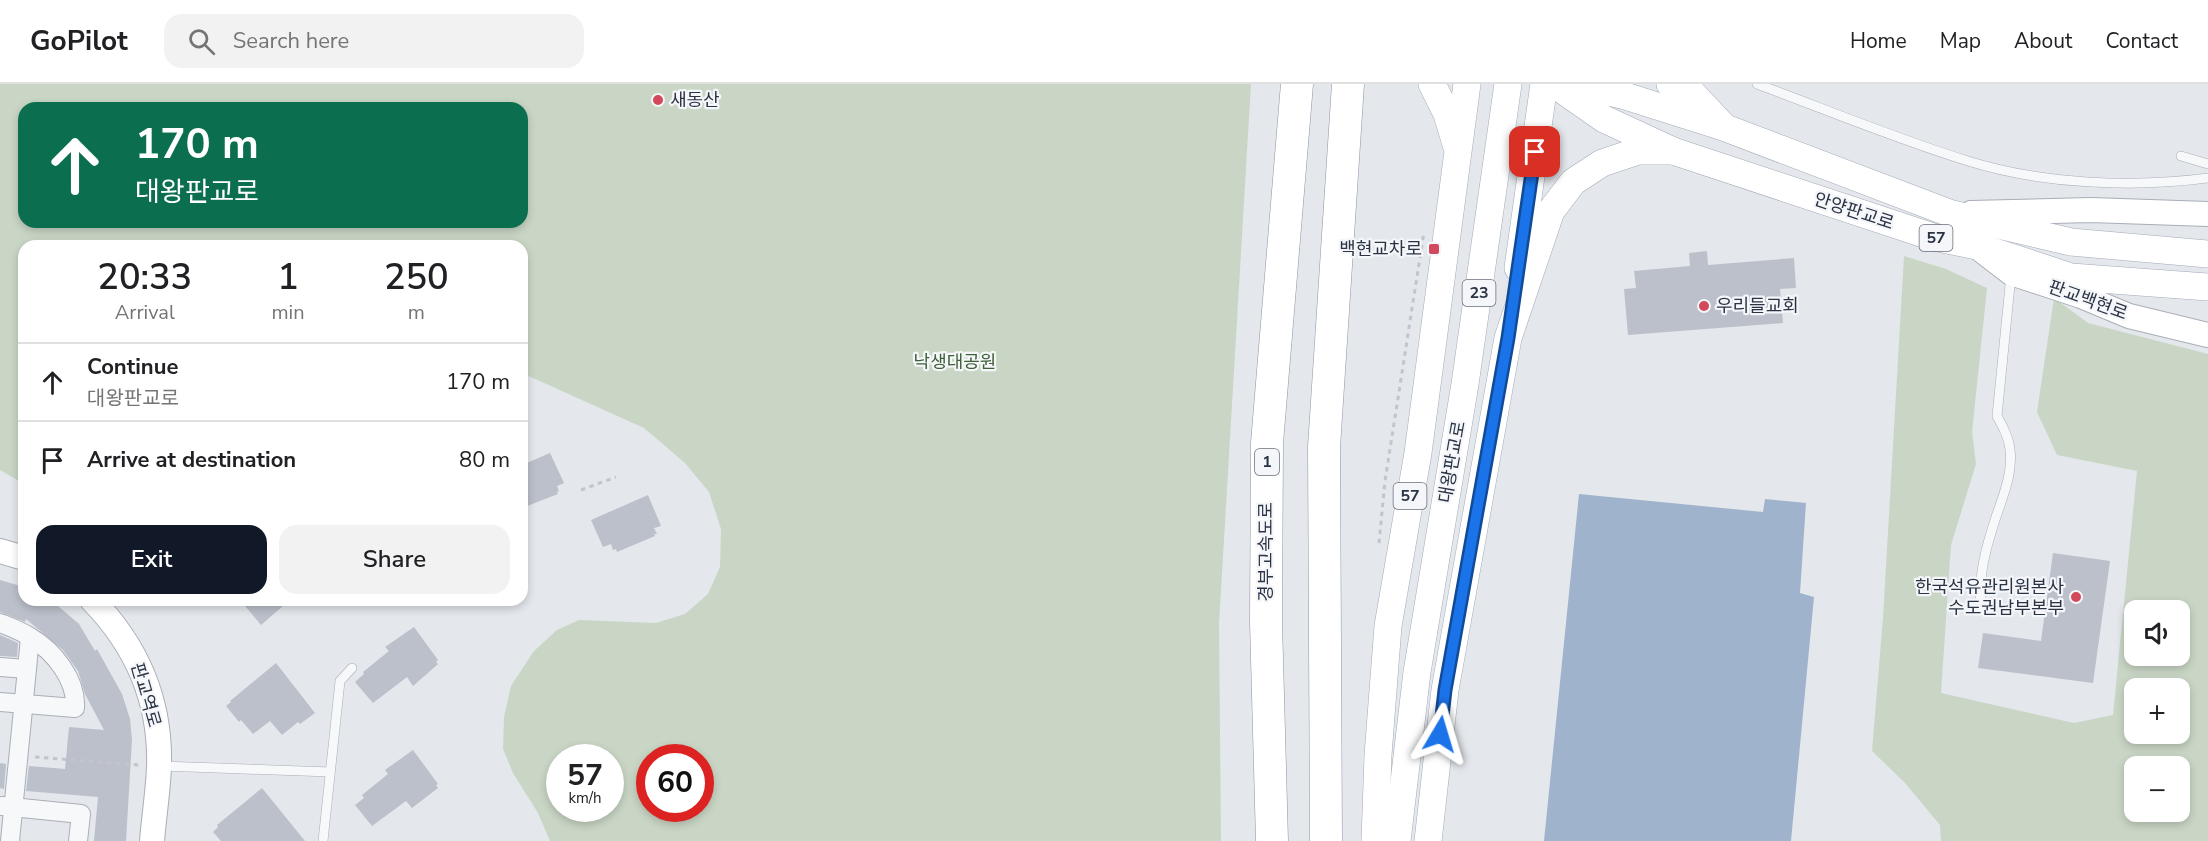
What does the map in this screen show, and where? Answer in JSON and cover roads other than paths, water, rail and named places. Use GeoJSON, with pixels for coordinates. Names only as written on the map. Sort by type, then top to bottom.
{"type":"FeatureCollection","features":[{"type":"Feature","properties":{"kind":"highway","name":"경부고속도로"},"geometry":{"type":"LineString","coordinates":[[1272,841],[1266,622],[1267,443],[1298,84]]}},
{"type":"Feature","properties":{"kind":"highway"},"geometry":{"type":"LineString","coordinates":[[1326,841],[1324,447],[1348,84]]}},
{"type":"Feature","properties":{"kind":"main road"},"geometry":{"type":"LineString","coordinates":[[1432,84],[1448,114],[1458,151]]}},
{"type":"Feature","properties":{"kind":"main road","name":"57"},"geometry":{"type":"LineString","coordinates":[[1376,841],[1378,755],[1388,626],[1418,453],[1467,84]]}},
{"type":"Feature","properties":{"kind":"main road","name":"대왕판교로"},"geometry":{"type":"LineString","coordinates":[[1397,841],[1417,672],[1466,384],[1508,84]]}},
{"type":"Feature","properties":{"kind":"main road"},"geometry":{"type":"LineString","coordinates":[[1508,338],[1544,84]]}},
{"type":"Feature","properties":{"kind":"main road","name":"안양판교로"},"geometry":{"type":"LineString","coordinates":[[1554,84],[1604,119],[1673,151],[1933,237],[1977,246],[2071,277],[2208,287]]}},
{"type":"Feature","properties":{"kind":"main road","name":"안양판교로"},"geometry":{"type":"LineString","coordinates":[[1574,84],[1622,95],[1724,127],[1952,214],[2072,242],[2208,254]]}},
{"type":"Feature","properties":{"kind":"main road"},"geometry":{"type":"LineString","coordinates":[[1687,89],[1724,127]]}},
{"type":"Feature","properties":{"kind":"main road","name":"57"},"geometry":{"type":"LineString","coordinates":[[1428,841],[1445,690],[1508,338],[1551,211],[1573,182],[1602,163],[1638,151],[1673,151]]}},
{"type":"Feature","properties":{"kind":"street"},"geometry":{"type":"LineString","coordinates":[[1952,214],[2091,210],[2208,214]]}},
{"type":"Feature","properties":{"kind":"street","name":"판교백현로"},"geometry":{"type":"LineString","coordinates":[[1977,246],[2011,273],[2081,296],[2129,316],[2208,335]]}},
{"type":"Feature","properties":{"kind":"street"},"geometry":{"type":"LineString","coordinates":[[0,551],[18,556]]}},
{"type":"Feature","properties":{"kind":"street","name":"판교역로"},"geometry":{"type":"LineString","coordinates":[[97,606],[126,640],[136,657],[155,713],[159,766],[152,841]]}},
{"type":"Feature","properties":{"kind":"street"},"geometry":{"type":"LineString","coordinates":[[0,623],[30,637],[51,654],[63,669],[75,696],[75,708],[0,702]]}},
{"type":"Feature","properties":{"kind":"street"},"geometry":{"type":"LineString","coordinates":[[10,841],[6,807],[19,756],[30,637]]}},
{"type":"Feature","properties":{"kind":"street"},"geometry":{"type":"LineString","coordinates":[[0,667],[27,669]]}},
{"type":"Feature","properties":{"kind":"street"},"geometry":{"type":"LineString","coordinates":[[6,807],[81,814],[78,841]]}},
{"type":"Feature","properties":{"kind":"lane"},"geometry":{"type":"LineString","coordinates":[[1757,84],[1970,162],[2042,177],[2114,183],[2208,178]]}},
{"type":"Feature","properties":{"kind":"lane"},"geometry":{"type":"LineString","coordinates":[[2181,156],[2208,164]]}},
{"type":"Feature","properties":{"kind":"lane"},"geometry":{"type":"LineString","coordinates":[[1981,607],[1979,587],[1982,566],[2010,471],[2010,450],[2006,433],[1997,416],[2011,273]]}},
{"type":"Feature","properties":{"kind":"lane"},"geometry":{"type":"LineString","coordinates":[[323,841],[340,681],[352,668]]}},
{"type":"Feature","properties":{"kind":"lane"},"geometry":{"type":"LineString","coordinates":[[159,766],[330,772]]}},
{"type":"Feature","properties":{"kind":"water"},"geometry":{"type":"Polygon","coordinates":[[[1579,494],[1763,512],[1765,499],[1806,503],[1800,593],[1814,597],[1791,841],[1544,841],[1579,494]]]}},
{"type":"Feature","properties":{"kind":"place","name":"새동산"},"geometry":{"type":"Point","coordinates":[658,100]}},
{"type":"Feature","properties":{"kind":"place","name":"백현교차로"},"geometry":{"type":"Point","coordinates":[1434,249]}},
{"type":"Feature","properties":{"kind":"place","name":"우리들교회"},"geometry":{"type":"Point","coordinates":[1704,306]}},
{"type":"Feature","properties":{"kind":"place","name":"한국석유관리원본사 수도권남부본부"},"geometry":{"type":"Point","coordinates":[2076,597]}},
{"type":"Feature","properties":{"kind":"park label","name":"낙생대공원"},"geometry":{"type":"Point","coordinates":[955,362]}}]}
